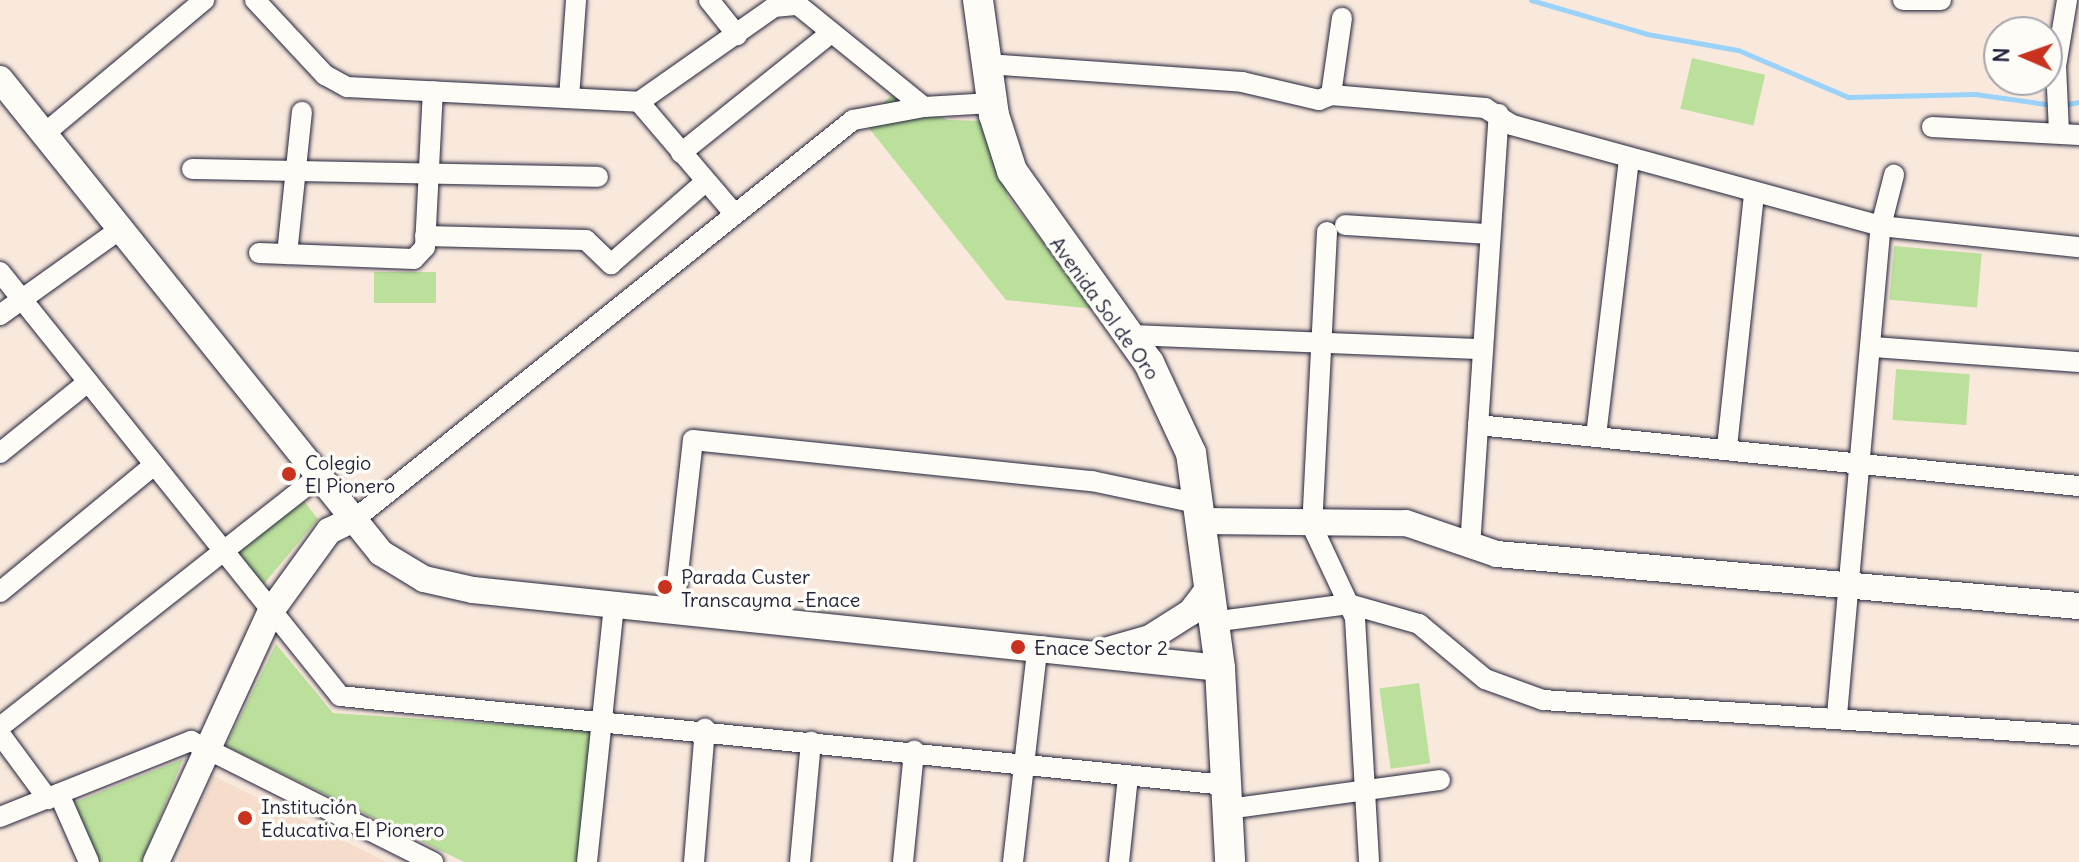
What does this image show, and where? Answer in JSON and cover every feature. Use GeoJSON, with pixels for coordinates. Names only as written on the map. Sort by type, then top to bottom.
{"type":"FeatureCollection","features":[{"type":"Feature","properties":{"kind":"main road","name":"Avenida Sol de Oro"},"geometry":{"type":"LineString","coordinates":[[978,0],[992,103],[1024,196],[1129,335],[1180,423],[1202,513],[1212,622],[1220,668],[1230,862]]}},
{"type":"Feature","properties":{"kind":"street"},"geometry":{"type":"LineString","coordinates":[[44,134],[204,0]]}},
{"type":"Feature","properties":{"kind":"street"},"geometry":{"type":"LineString","coordinates":[[569,98],[576,0]]}},
{"type":"Feature","properties":{"kind":"street"},"geometry":{"type":"LineString","coordinates":[[709,0],[737,35]]}},
{"type":"Feature","properties":{"kind":"street"},"geometry":{"type":"LineString","coordinates":[[1903,0],[1941,0]]}},
{"type":"Feature","properties":{"kind":"street"},"geometry":{"type":"LineString","coordinates":[[265,5],[325,75],[347,87],[639,102],[737,35],[772,3],[798,5],[924,107]]}},
{"type":"Feature","properties":{"kind":"street"},"geometry":{"type":"LineString","coordinates":[[1932,127],[2069,134],[2056,66],[2070,7]]}},
{"type":"Feature","properties":{"kind":"street"},"geometry":{"type":"LineString","coordinates":[[1331,95],[1342,18]]}},
{"type":"Feature","properties":{"kind":"street"},"geometry":{"type":"LineString","coordinates":[[681,153],[832,32]]}},
{"type":"Feature","properties":{"kind":"street"},"geometry":{"type":"LineString","coordinates":[[987,64],[1242,82],[1319,100],[1331,95],[1499,114],[1512,125],[1754,195],[1881,226],[2079,247]]}},
{"type":"Feature","properties":{"kind":"street"},"geometry":{"type":"LineString","coordinates":[[0,79],[119,230],[321,474],[381,553],[424,579],[614,604],[1220,668]]}},
{"type":"Feature","properties":{"kind":"street"},"geometry":{"type":"LineString","coordinates":[[259,253],[414,259],[425,236],[433,91]]}},
{"type":"Feature","properties":{"kind":"street"},"geometry":{"type":"LineString","coordinates":[[639,102],[732,211]]}},
{"type":"Feature","properties":{"kind":"street"},"geometry":{"type":"LineString","coordinates":[[157,862],[204,748],[271,611],[329,531],[356,518],[547,370],[732,211],[853,120],[924,107],[992,103]]}},
{"type":"Feature","properties":{"kind":"street"},"geometry":{"type":"LineString","coordinates":[[287,254],[302,112]]}},
{"type":"Feature","properties":{"kind":"street"},"geometry":{"type":"LineString","coordinates":[[1470,547],[1480,349],[1499,114]]}},
{"type":"Feature","properties":{"kind":"street"},"geometry":{"type":"LineString","coordinates":[[1596,436],[1629,158]]}},
{"type":"Feature","properties":{"kind":"street"},"geometry":{"type":"LineString","coordinates":[[192,169],[598,177]]}},
{"type":"Feature","properties":{"kind":"street"},"geometry":{"type":"LineString","coordinates":[[1837,715],[1873,347],[1881,226],[1894,175]]}},
{"type":"Feature","properties":{"kind":"street"},"geometry":{"type":"LineString","coordinates":[[425,236],[586,240],[611,264],[706,181]]}},
{"type":"Feature","properties":{"kind":"street"},"geometry":{"type":"LineString","coordinates":[[1727,447],[1754,195]]}},
{"type":"Feature","properties":{"kind":"street"},"geometry":{"type":"LineString","coordinates":[[1369,862],[1368,788],[1349,604],[1312,526],[1320,342],[1336,228],[1488,234]]}},
{"type":"Feature","properties":{"kind":"street"},"geometry":{"type":"LineString","coordinates":[[0,315],[119,230]]}},
{"type":"Feature","properties":{"kind":"street"},"geometry":{"type":"LineString","coordinates":[[0,272],[340,696],[601,717],[1023,763],[1128,776],[1227,797],[1440,780]]}},
{"type":"Feature","properties":{"kind":"street"},"geometry":{"type":"LineString","coordinates":[[1129,335],[1480,349]]}},
{"type":"Feature","properties":{"kind":"street"},"geometry":{"type":"LineString","coordinates":[[1873,347],[2079,362]]}},
{"type":"Feature","properties":{"kind":"street"},"geometry":{"type":"LineString","coordinates":[[0,453],[88,382]]}},
{"type":"Feature","properties":{"kind":"street"},"geometry":{"type":"LineString","coordinates":[[1478,425],[1727,447],[2079,486]]}},
{"type":"Feature","properties":{"kind":"street"},"geometry":{"type":"LineString","coordinates":[[674,609],[693,440],[1092,481],[1202,513],[1312,526],[1406,523],[1470,547],[2079,606]]}},
{"type":"Feature","properties":{"kind":"street"},"geometry":{"type":"LineString","coordinates":[[0,592],[154,465]]}},
{"type":"Feature","properties":{"kind":"street"},"geometry":{"type":"LineString","coordinates":[[0,727],[321,474]]}},
{"type":"Feature","properties":{"kind":"street"},"geometry":{"type":"LineString","coordinates":[[1086,654],[1150,638],[1191,612],[1209,588]]}},
{"type":"Feature","properties":{"kind":"street"},"geometry":{"type":"LineString","coordinates":[[587,862],[614,604]]}},
{"type":"Feature","properties":{"kind":"street"},"geometry":{"type":"LineString","coordinates":[[1212,622],[1349,604],[1419,624],[1450,655],[1516,694],[2079,735]]}},
{"type":"Feature","properties":{"kind":"street"},"geometry":{"type":"LineString","coordinates":[[1013,862],[1037,650]]}},
{"type":"Feature","properties":{"kind":"street"},"geometry":{"type":"LineString","coordinates":[[694,862],[705,728]]}},
{"type":"Feature","properties":{"kind":"street"},"geometry":{"type":"LineString","coordinates":[[0,734],[54,796],[89,862]]}},
{"type":"Feature","properties":{"kind":"street"},"geometry":{"type":"LineString","coordinates":[[0,817],[191,741],[433,862]]}},
{"type":"Feature","properties":{"kind":"street"},"geometry":{"type":"LineString","coordinates":[[800,862],[811,741]]}},
{"type":"Feature","properties":{"kind":"street"},"geometry":{"type":"LineString","coordinates":[[903,862],[914,751]]}},
{"type":"Feature","properties":{"kind":"street"},"geometry":{"type":"LineString","coordinates":[[1119,862],[1128,776]]}},
{"type":"Feature","properties":{"kind":"shaded area","name":"Institución Educativa El Pionero"},"geometry":{"type":"Polygon","coordinates":[[[213,776],[387,862],[177,862],[213,776]]]}},
{"type":"Feature","properties":{"kind":"green space"},"geometry":{"type":"Polygon","coordinates":[[[1692,58],[1765,75],[1753,126],[1680,109],[1692,58]]]}},
{"type":"Feature","properties":{"kind":"green space"},"geometry":{"type":"Polygon","coordinates":[[[893,94],[948,120],[981,121],[1008,197],[1094,309],[1006,300],[864,122],[893,94]]]}},
{"type":"Feature","properties":{"kind":"green space"},"geometry":{"type":"Polygon","coordinates":[[[1894,246],[1982,254],[1977,307],[1889,300],[1894,246]]]}},
{"type":"Feature","properties":{"kind":"green space"},"geometry":{"type":"Polygon","coordinates":[[[374,272],[436,272],[436,303],[374,303],[374,272]]]}},
{"type":"Feature","properties":{"kind":"green space"},"geometry":{"type":"Polygon","coordinates":[[[1896,369],[1970,374],[1966,425],[1892,420],[1896,369]]]}},
{"type":"Feature","properties":{"kind":"green space"},"geometry":{"type":"Polygon","coordinates":[[[303,500],[318,519],[263,585],[237,554],[303,500]]]}},
{"type":"Feature","properties":{"kind":"green space"},"geometry":{"type":"Polygon","coordinates":[[[276,644],[333,713],[591,730],[578,862],[464,862],[226,746],[276,644]]]}},
{"type":"Feature","properties":{"kind":"green space"},"geometry":{"type":"Polygon","coordinates":[[[1419,683],[1430,763],[1391,769],[1379,689],[1419,683]]]}},
{"type":"Feature","properties":{"kind":"green space"},"geometry":{"type":"Polygon","coordinates":[[[183,759],[142,862],[98,862],[73,803],[183,759]]]}},
{"type":"Feature","properties":{"kind":"waterway"},"geometry":{"type":"LineString","coordinates":[[1531,0],[1647,34],[1738,50],[1848,97],[1975,94],[2052,105]]}},
{"type":"Feature","properties":{"kind":"waterway"},"geometry":{"type":"LineString","coordinates":[[2062,105],[2079,102]]}},
{"type":"Feature","properties":{"kind":"place","name":"Colegio El Pionero"},"geometry":{"type":"Point","coordinates":[289,474]}},
{"type":"Feature","properties":{"kind":"place","name":"Parada Custer Transcayma -Enace"},"geometry":{"type":"Point","coordinates":[665,587]}},
{"type":"Feature","properties":{"kind":"place","name":"Enace Sector 2"},"geometry":{"type":"Point","coordinates":[1018,647]}},
{"type":"Feature","properties":{"kind":"place","name":"Institución Educativa El Pionero"},"geometry":{"type":"Point","coordinates":[245,818]}}]}
